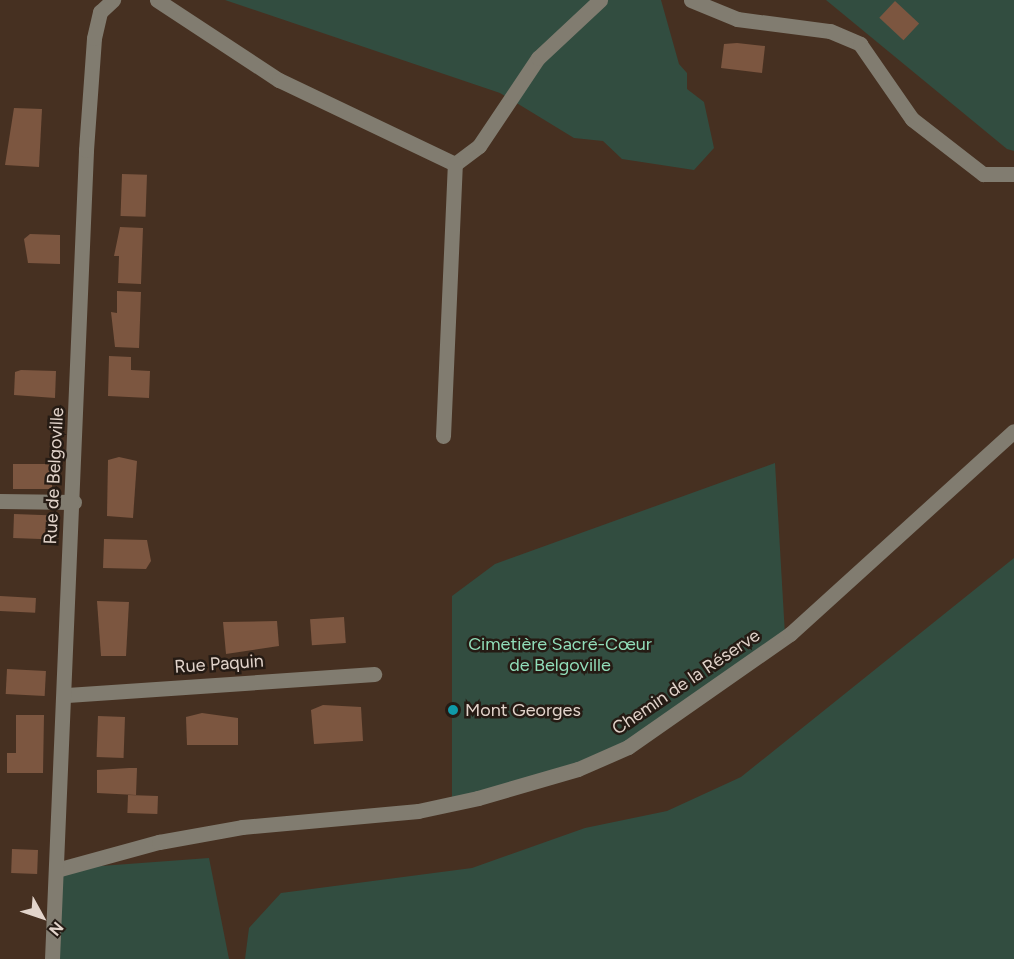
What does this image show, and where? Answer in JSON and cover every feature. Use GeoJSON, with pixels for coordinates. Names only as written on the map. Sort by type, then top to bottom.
{"type":"FeatureCollection","features":[{"type":"Feature","properties":{"kind":"street","name":"Rue de Belgoville"},"geometry":{"type":"LineString","coordinates":[[52,959],[60,869],[94,38],[100,12],[113,0]]}},
{"type":"Feature","properties":{"kind":"street"},"geometry":{"type":"LineString","coordinates":[[157,0],[279,80],[455,164]]}},
{"type":"Feature","properties":{"kind":"street"},"geometry":{"type":"LineString","coordinates":[[455,164],[479,146],[538,58],[600,0]]}},
{"type":"Feature","properties":{"kind":"street"},"geometry":{"type":"LineString","coordinates":[[691,0],[737,19],[830,31],[860,44],[912,119],[946,148],[983,174],[1014,174]]}},
{"type":"Feature","properties":{"kind":"street"},"geometry":{"type":"LineString","coordinates":[[443,436],[455,164]]}},
{"type":"Feature","properties":{"kind":"street","name":"Chemin de la Réserve"},"geometry":{"type":"LineString","coordinates":[[60,869],[159,842],[242,827],[418,811],[478,798],[568,772],[628,747],[790,634],[1014,431]]}},
{"type":"Feature","properties":{"kind":"street"},"geometry":{"type":"LineString","coordinates":[[0,501],[74,502]]}},
{"type":"Feature","properties":{"kind":"street","name":"Rue Paquin"},"geometry":{"type":"LineString","coordinates":[[67,695],[374,674]]}},
{"type":"Feature","properties":{"kind":"green space"},"geometry":{"type":"Polygon","coordinates":[[[225,0],[661,0],[679,64],[687,73],[687,89],[704,102],[714,148],[694,170],[622,159],[603,141],[574,138],[500,93],[225,0]]]}},
{"type":"Feature","properties":{"kind":"green space"},"geometry":{"type":"Polygon","coordinates":[[[826,0],[1014,0],[1014,151],[1007,149],[826,0]]]}},
{"type":"Feature","properties":{"kind":"green space","name":"Cimetière Sacré-Cœur de Belgoville"},"geometry":{"type":"Polygon","coordinates":[[[775,463],[785,635],[649,731],[576,766],[452,803],[452,596],[495,564],[775,463]]]}},
{"type":"Feature","properties":{"kind":"green space"},"geometry":{"type":"Polygon","coordinates":[[[1014,558],[1014,959],[245,959],[249,928],[281,893],[472,868],[585,828],[667,811],[741,777],[1014,558]]]}},
{"type":"Feature","properties":{"kind":"green space"},"geometry":{"type":"Polygon","coordinates":[[[209,858],[229,959],[50,959],[60,869],[209,858]]]}},
{"type":"Feature","properties":{"kind":"building"},"geometry":{"type":"Polygon","coordinates":[[[895,1],[919,24],[903,40],[879,18],[895,1]]]}},
{"type":"Feature","properties":{"kind":"building"},"geometry":{"type":"Polygon","coordinates":[[[724,44],[765,46],[762,73],[721,68],[724,44]]]}},
{"type":"Feature","properties":{"kind":"building"},"geometry":{"type":"Polygon","coordinates":[[[14,108],[42,109],[39,167],[5,165],[14,108]]]}},
{"type":"Feature","properties":{"kind":"building"},"geometry":{"type":"Polygon","coordinates":[[[122,174],[147,175],[146,217],[121,216],[122,174]]]}},
{"type":"Feature","properties":{"kind":"building"},"geometry":{"type":"Polygon","coordinates":[[[120,227],[143,228],[141,284],[118,283],[119,256],[114,256],[120,227]]]}},
{"type":"Feature","properties":{"kind":"building"},"geometry":{"type":"Polygon","coordinates":[[[30,234],[60,235],[60,264],[28,263],[24,239],[30,234]]]}},
{"type":"Feature","properties":{"kind":"building"},"geometry":{"type":"Polygon","coordinates":[[[117,291],[141,292],[139,348],[115,347],[111,312],[117,313],[117,291]]]}},
{"type":"Feature","properties":{"kind":"building"},"geometry":{"type":"Polygon","coordinates":[[[109,356],[131,357],[131,370],[150,371],[149,398],[108,396],[109,356]]]}},
{"type":"Feature","properties":{"kind":"building"},"geometry":{"type":"Polygon","coordinates":[[[21,370],[56,371],[55,398],[14,395],[15,372],[21,370]]]}},
{"type":"Feature","properties":{"kind":"building"},"geometry":{"type":"Polygon","coordinates":[[[119,457],[137,461],[133,518],[107,516],[108,460],[119,457]]]}},
{"type":"Feature","properties":{"kind":"building"},"geometry":{"type":"Polygon","coordinates":[[[13,464],[52,464],[52,489],[13,489],[13,464]]]}},
{"type":"Feature","properties":{"kind":"building"},"geometry":{"type":"Polygon","coordinates":[[[14,514],[48,515],[47,539],[13,538],[14,514]]]}},
{"type":"Feature","properties":{"kind":"building"},"geometry":{"type":"Polygon","coordinates":[[[104,539],[147,540],[151,561],[146,569],[103,568],[104,539]]]}},
{"type":"Feature","properties":{"kind":"building"},"geometry":{"type":"Polygon","coordinates":[[[0,596],[36,598],[35,613],[0,611],[0,596]]]}},
{"type":"Feature","properties":{"kind":"building"},"geometry":{"type":"Polygon","coordinates":[[[97,601],[129,602],[126,656],[101,656],[97,601]]]}},
{"type":"Feature","properties":{"kind":"building"},"geometry":{"type":"Polygon","coordinates":[[[344,617],[346,643],[312,645],[310,619],[344,617]]]}},
{"type":"Feature","properties":{"kind":"building"},"geometry":{"type":"Polygon","coordinates":[[[277,621],[279,646],[226,654],[223,622],[277,621]]]}},
{"type":"Feature","properties":{"kind":"building"},"geometry":{"type":"Polygon","coordinates":[[[7,669],[46,671],[45,696],[6,694],[7,669]]]}},
{"type":"Feature","properties":{"kind":"building"},"geometry":{"type":"Polygon","coordinates":[[[323,705],[361,707],[363,741],[314,744],[311,710],[323,705]]]}},
{"type":"Feature","properties":{"kind":"building"},"geometry":{"type":"Polygon","coordinates":[[[202,713],[238,718],[238,745],[187,745],[186,717],[202,713]]]}},
{"type":"Feature","properties":{"kind":"building"},"geometry":{"type":"Polygon","coordinates":[[[16,715],[44,715],[43,773],[7,773],[7,753],[16,753],[16,715]]]}},
{"type":"Feature","properties":{"kind":"building"},"geometry":{"type":"Polygon","coordinates":[[[98,716],[125,717],[124,758],[97,757],[98,716]]]}},
{"type":"Feature","properties":{"kind":"building"},"geometry":{"type":"Polygon","coordinates":[[[137,768],[136,795],[97,793],[97,770],[137,768]]]}},
{"type":"Feature","properties":{"kind":"building"},"geometry":{"type":"Polygon","coordinates":[[[128,795],[158,796],[157,814],[127,813],[128,795]]]}},
{"type":"Feature","properties":{"kind":"building"},"geometry":{"type":"Polygon","coordinates":[[[12,849],[38,850],[37,874],[11,873],[12,849]]]}},
{"type":"Feature","properties":{"kind":"place","name":"Mont Georges"},"geometry":{"type":"Point","coordinates":[453,710]}}]}
